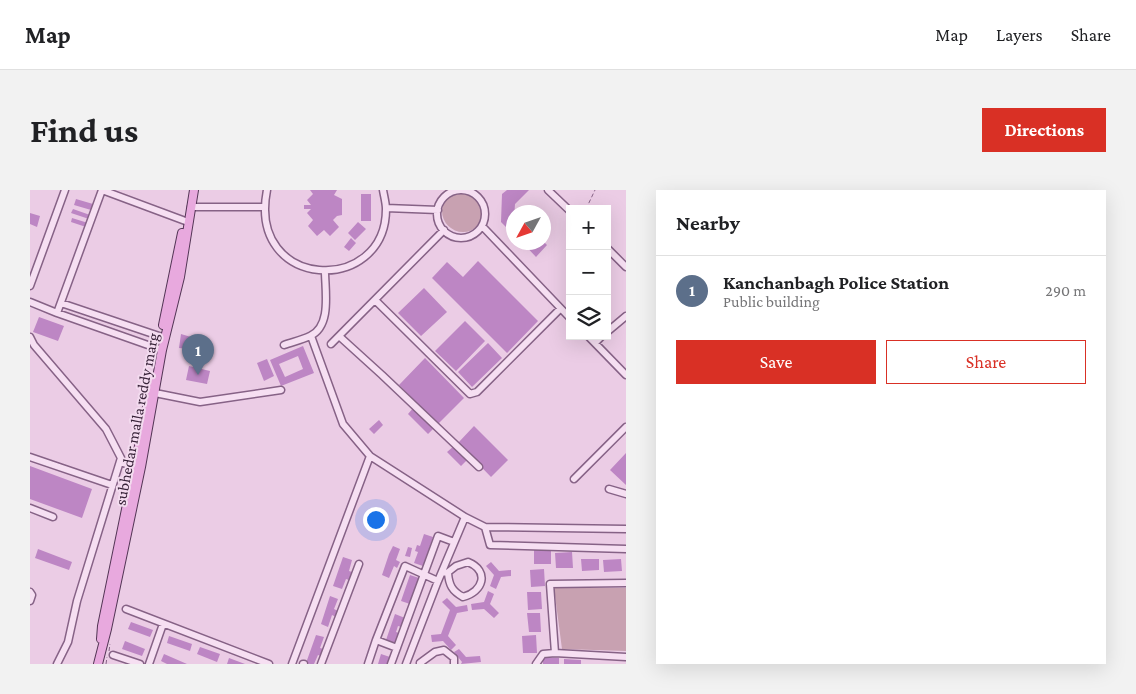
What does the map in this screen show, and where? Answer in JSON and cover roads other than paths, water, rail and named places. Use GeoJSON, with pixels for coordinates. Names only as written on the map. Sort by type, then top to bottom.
{"type":"FeatureCollection","features":[{"type":"Feature","properties":{"kind":"main road","name":"subhedar malla reddy marg"},"geometry":{"type":"LineString","coordinates":[[101,653],[102,626],[163,338],[186,221],[189,190]]}},
{"type":"Feature","properties":{"kind":"main road","name":"subhedar malla reddy marg"},"geometry":{"type":"LineString","coordinates":[[186,221],[194,190]]}},
{"type":"Feature","properties":{"kind":"main road","name":"subhedar malla reddy marg"},"geometry":{"type":"LineString","coordinates":[[98,664],[107,629],[155,393],[160,349]]}},
{"type":"Feature","properties":{"kind":"lane"},"geometry":{"type":"LineString","coordinates":[[30,286],[65,190]]}},
{"type":"Feature","properties":{"kind":"lane"},"geometry":{"type":"LineString","coordinates":[[57,313],[102,190],[186,221]]}},
{"type":"Feature","properties":{"kind":"lane"},"geometry":{"type":"LineString","coordinates":[[267,190],[264,207],[265,221],[269,234],[276,246],[286,257],[298,265],[311,270],[325,271],[344,268],[362,259],[375,245],[384,227],[386,208],[383,190]]}},
{"type":"Feature","properties":{"kind":"lane"},"geometry":{"type":"LineString","coordinates":[[465,190],[476,192],[485,208],[485,218],[482,226],[476,233],[468,237],[459,238],[444,230],[438,220],[438,210],[444,192],[465,190]]}},
{"type":"Feature","properties":{"kind":"lane"},"geometry":{"type":"LineString","coordinates":[[548,190],[566,207]]}},
{"type":"Feature","properties":{"kind":"lane"},"geometry":{"type":"LineString","coordinates":[[191,207],[264,207]]}},
{"type":"Feature","properties":{"kind":"lane"},"geometry":{"type":"LineString","coordinates":[[386,208],[438,210]]}},
{"type":"Feature","properties":{"kind":"lane"},"geometry":{"type":"LineString","coordinates":[[482,226],[566,314]]}},
{"type":"Feature","properties":{"kind":"lane"},"geometry":{"type":"LineString","coordinates":[[331,344],[444,230]]}},
{"type":"Feature","properties":{"kind":"lane"},"geometry":{"type":"LineString","coordinates":[[609,250],[626,267]]}},
{"type":"Feature","properties":{"kind":"lane"},"geometry":{"type":"LineString","coordinates":[[284,345],[311,336],[320,329],[324,321],[325,271]]}},
{"type":"Feature","properties":{"kind":"lane"},"geometry":{"type":"LineString","coordinates":[[375,300],[470,394],[477,392],[560,309]]}},
{"type":"Feature","properties":{"kind":"lane"},"geometry":{"type":"LineString","coordinates":[[30,302],[160,349]]}},
{"type":"Feature","properties":{"kind":"lane"},"geometry":{"type":"LineString","coordinates":[[61,302],[163,338]]}},
{"type":"Feature","properties":{"kind":"lane"},"geometry":{"type":"LineString","coordinates":[[611,329],[626,316]]}},
{"type":"Feature","properties":{"kind":"lane"},"geometry":{"type":"LineString","coordinates":[[30,336],[34,345],[106,430],[121,458],[77,601],[68,642],[57,664]]}},
{"type":"Feature","properties":{"kind":"lane"},"geometry":{"type":"LineString","coordinates":[[311,336],[343,424],[370,456],[465,517],[486,527],[626,529]]}},
{"type":"Feature","properties":{"kind":"lane"},"geometry":{"type":"LineString","coordinates":[[339,336],[479,467]]}},
{"type":"Feature","properties":{"kind":"lane"},"geometry":{"type":"LineString","coordinates":[[592,340],[626,375]]}},
{"type":"Feature","properties":{"kind":"lane"},"geometry":{"type":"LineString","coordinates":[[595,343],[598,340]]}},
{"type":"Feature","properties":{"kind":"lane"},"geometry":{"type":"LineString","coordinates":[[155,393],[200,402],[281,390]]}},
{"type":"Feature","properties":{"kind":"lane"},"geometry":{"type":"LineString","coordinates":[[574,479],[626,427]]}},
{"type":"Feature","properties":{"kind":"lane"},"geometry":{"type":"LineString","coordinates":[[292,664],[370,456]]}},
{"type":"Feature","properties":{"kind":"lane"},"geometry":{"type":"LineString","coordinates":[[30,457],[112,485]]}},
{"type":"Feature","properties":{"kind":"lane"},"geometry":{"type":"LineString","coordinates":[[120,462],[135,467]]}},
{"type":"Feature","properties":{"kind":"lane"},"geometry":{"type":"LineString","coordinates":[[610,489],[626,494]]}},
{"type":"Feature","properties":{"kind":"lane"},"geometry":{"type":"LineString","coordinates":[[30,508],[53,517]]}},
{"type":"Feature","properties":{"kind":"lane"},"geometry":{"type":"LineString","coordinates":[[454,664],[454,658],[444,650],[435,652],[421,663],[407,662],[465,517]]}},
{"type":"Feature","properties":{"kind":"lane"},"geometry":{"type":"LineString","coordinates":[[486,527],[490,545],[626,548]]}},
{"type":"Feature","properties":{"kind":"lane"},"geometry":{"type":"LineString","coordinates":[[391,664],[438,536],[454,542]]}},
{"type":"Feature","properties":{"kind":"lane"},"geometry":{"type":"LineString","coordinates":[[468,562],[476,565],[482,574],[480,587],[472,595],[463,597],[454,591],[444,572],[468,562]]}},
{"type":"Feature","properties":{"kind":"lane"},"geometry":{"type":"LineString","coordinates":[[322,664],[359,564]]}},
{"type":"Feature","properties":{"kind":"lane"},"geometry":{"type":"LineString","coordinates":[[368,664],[405,566],[438,581]]}},
{"type":"Feature","properties":{"kind":"lane"},"geometry":{"type":"LineString","coordinates":[[556,653],[550,584],[626,583]]}},
{"type":"Feature","properties":{"kind":"lane"},"geometry":{"type":"LineString","coordinates":[[30,592],[32,596],[30,601]]}},
{"type":"Feature","properties":{"kind":"lane"},"geometry":{"type":"LineString","coordinates":[[126,610],[269,664]]}},
{"type":"Feature","properties":{"kind":"lane"},"geometry":{"type":"LineString","coordinates":[[149,664],[163,624]]}},
{"type":"Feature","properties":{"kind":"lane"},"geometry":{"type":"LineString","coordinates":[[376,640],[397,648]]}},
{"type":"Feature","properties":{"kind":"lane"},"geometry":{"type":"LineString","coordinates":[[114,654],[140,664]]}},
{"type":"Feature","properties":{"kind":"lane"},"geometry":{"type":"LineString","coordinates":[[536,664],[543,654],[626,657]]}},
{"type":"Feature","properties":{"kind":"place","name":"Kanchanbagh Police Station"},"geometry":{"type":"Point","coordinates":[198,375]}}]}
